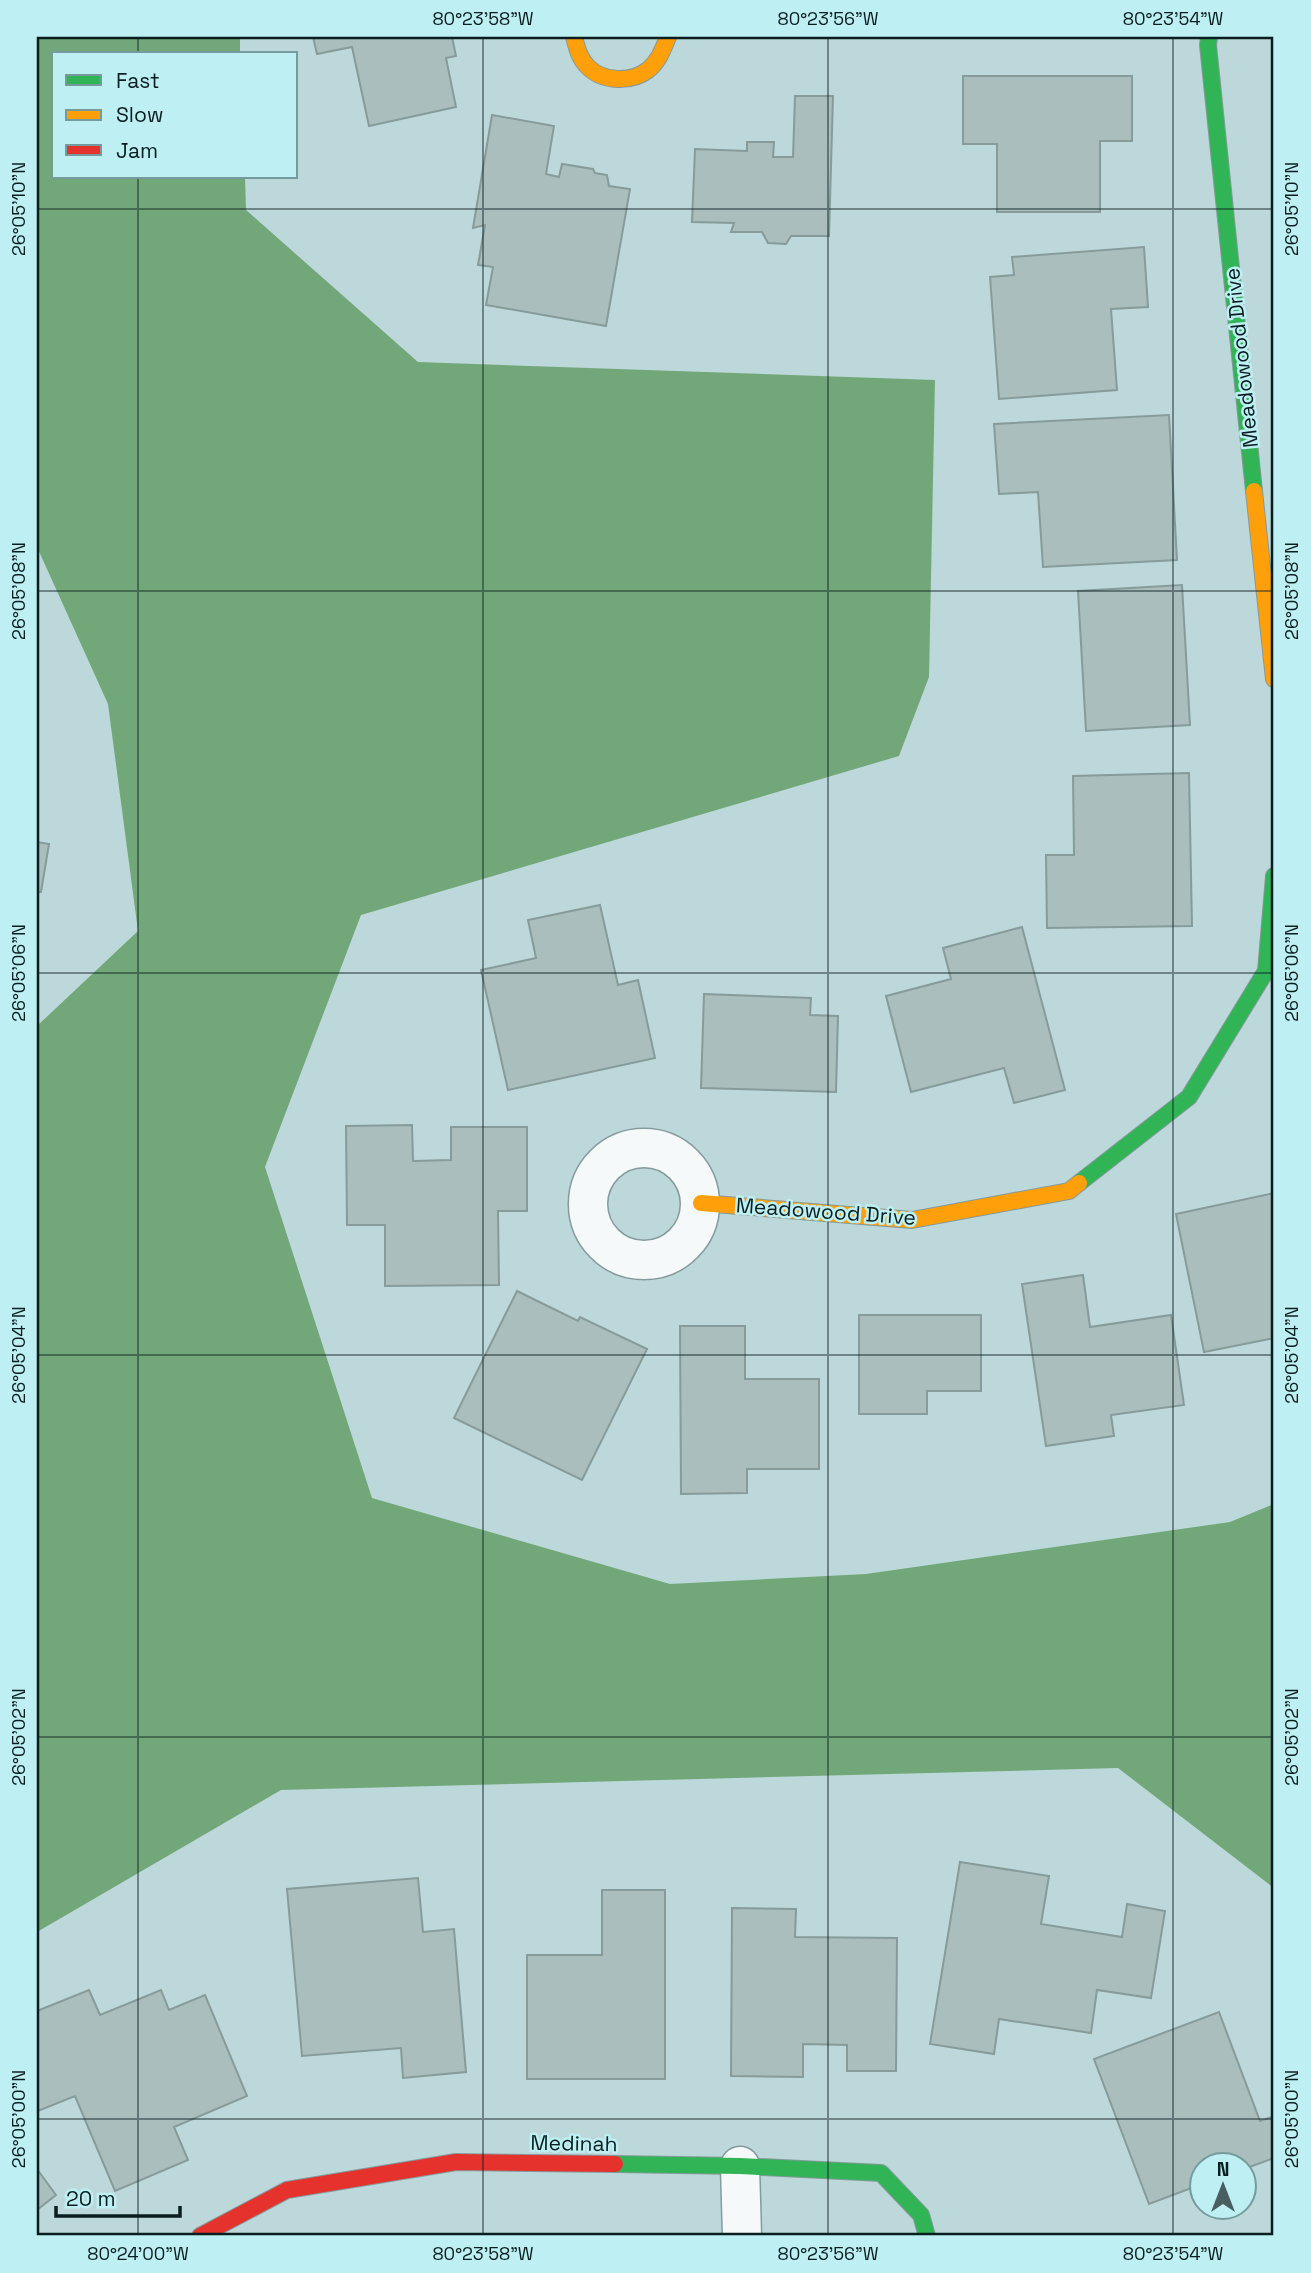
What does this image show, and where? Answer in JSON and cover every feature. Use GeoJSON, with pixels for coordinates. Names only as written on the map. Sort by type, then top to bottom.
{"type":"FeatureCollection","features":[{"type":"Feature","properties":{"kind":"street"},"geometry":{"type":"LineString","coordinates":[[574,37],[583,61],[597,74],[615,80],[634,78],[650,70],[662,56],[668,37]]}},
{"type":"Feature","properties":{"kind":"street","name":"Meadowood Drive"},"geometry":{"type":"LineString","coordinates":[[1209,37],[1274,679]]}},
{"type":"Feature","properties":{"kind":"street","name":"Meadowood Drive"},"geometry":{"type":"LineString","coordinates":[[701,1202],[912,1220],[1069,1191],[1189,1097],[1270,973],[1274,876]]}},
{"type":"Feature","properties":{"kind":"street","name":"Medinah"},"geometry":{"type":"LineString","coordinates":[[200,2236],[287,2190],[456,2162],[740,2166],[881,2173],[921,2215],[927,2236]]}},
{"type":"Feature","properties":{"kind":"street"},"geometry":{"type":"LineString","coordinates":[[740,2166],[742,2236]]}},
{"type":"Feature","properties":{"kind":"shaded area"},"geometry":{"type":"Polygon","coordinates":[[[37,37],[240,37],[240,52],[52,52],[52,178],[245,178],[246,210],[418,362],[935,380],[929,677],[899,756],[361,915],[265,1167],[372,1498],[670,1584],[866,1574],[1230,1522],[1274,1504],[1274,1888],[1118,1768],[281,1790],[37,1932],[37,1026],[138,931],[108,704],[37,547],[37,37]]]}},
{"type":"Feature","properties":{"kind":"building"},"geometry":{"type":"Polygon","coordinates":[[[313,37],[452,37],[456,56],[446,58],[456,107],[369,126],[352,47],[317,54],[313,37]]]}},
{"type":"Feature","properties":{"kind":"building"},"geometry":{"type":"Polygon","coordinates":[[[963,76],[1132,76],[1132,141],[1100,141],[1100,212],[997,212],[997,144],[963,144],[963,76]]]}},
{"type":"Feature","properties":{"kind":"building"},"geometry":{"type":"Polygon","coordinates":[[[795,96],[833,96],[829,236],[791,236],[786,244],[768,243],[762,232],[731,232],[734,223],[692,222],[695,149],[747,151],[747,142],[774,142],[773,157],[793,157],[795,96]]]}},
{"type":"Feature","properties":{"kind":"building"},"geometry":{"type":"Polygon","coordinates":[[[492,115],[554,126],[546,174],[559,177],[562,164],[593,169],[595,173],[607,175],[609,186],[630,189],[606,326],[486,305],[493,267],[478,265],[485,225],[473,228],[492,115]]]}},
{"type":"Feature","properties":{"kind":"building"},"geometry":{"type":"Polygon","coordinates":[[[1144,247],[1148,307],[1111,309],[1117,390],[999,399],[990,277],[1014,275],[1012,257],[1144,247]]]}},
{"type":"Feature","properties":{"kind":"building"},"geometry":{"type":"Polygon","coordinates":[[[1169,415],[1177,560],[1043,567],[1038,492],[999,494],[994,424],[1169,415]]]}},
{"type":"Feature","properties":{"kind":"building"},"geometry":{"type":"Polygon","coordinates":[[[1182,585],[1190,725],[1086,731],[1078,591],[1182,585]]]}},
{"type":"Feature","properties":{"kind":"building"},"geometry":{"type":"Polygon","coordinates":[[[1189,773],[1192,926],[1047,928],[1046,855],[1074,855],[1073,776],[1189,773]]]}},
{"type":"Feature","properties":{"kind":"building"},"geometry":{"type":"Polygon","coordinates":[[[37,842],[49,844],[41,892],[37,892],[37,842]]]}},
{"type":"Feature","properties":{"kind":"building"},"geometry":{"type":"Polygon","coordinates":[[[600,905],[618,985],[638,980],[655,1058],[508,1090],[481,970],[536,958],[528,920],[600,905]]]}},
{"type":"Feature","properties":{"kind":"building"},"geometry":{"type":"Polygon","coordinates":[[[1022,927],[1065,1090],[1014,1103],[1004,1068],[911,1092],[886,996],[951,979],[943,948],[1022,927]]]}},
{"type":"Feature","properties":{"kind":"building"},"geometry":{"type":"Polygon","coordinates":[[[704,994],[811,998],[810,1015],[838,1016],[836,1092],[701,1088],[704,994]]]}},
{"type":"Feature","properties":{"kind":"building"},"geometry":{"type":"Polygon","coordinates":[[[412,1125],[413,1161],[451,1160],[451,1127],[527,1127],[527,1211],[498,1211],[499,1285],[385,1286],[385,1225],[347,1225],[346,1126],[412,1125]]]}},
{"type":"Feature","properties":{"kind":"building"},"geometry":{"type":"Polygon","coordinates":[[[1274,1193],[1274,1338],[1204,1352],[1176,1214],[1274,1193]]]}},
{"type":"Feature","properties":{"kind":"building"},"geometry":{"type":"Polygon","coordinates":[[[1083,1275],[1090,1327],[1171,1315],[1184,1405],[1111,1415],[1114,1436],[1046,1446],[1022,1284],[1083,1275]]]}},
{"type":"Feature","properties":{"kind":"building"},"geometry":{"type":"Polygon","coordinates":[[[517,1291],[578,1321],[580,1317],[647,1349],[582,1480],[454,1418],[517,1291]]]}},
{"type":"Feature","properties":{"kind":"building"},"geometry":{"type":"Polygon","coordinates":[[[859,1315],[981,1315],[981,1391],[927,1391],[927,1414],[859,1414],[859,1315]]]}},
{"type":"Feature","properties":{"kind":"building"},"geometry":{"type":"Polygon","coordinates":[[[680,1326],[745,1326],[745,1379],[819,1379],[819,1469],[747,1469],[747,1493],[681,1494],[680,1326]]]}},
{"type":"Feature","properties":{"kind":"building"},"geometry":{"type":"Polygon","coordinates":[[[960,1862],[1049,1876],[1041,1924],[1122,1937],[1127,1904],[1165,1911],[1151,1998],[1097,1990],[1091,2033],[999,2019],[994,2054],[930,2044],[960,1862]]]}},
{"type":"Feature","properties":{"kind":"building"},"geometry":{"type":"Polygon","coordinates":[[[418,1878],[423,1932],[454,1929],[466,2072],[403,2078],[401,2048],[302,2056],[287,1889],[418,1878]]]}},
{"type":"Feature","properties":{"kind":"building"},"geometry":{"type":"Polygon","coordinates":[[[602,1890],[665,1890],[665,2079],[527,2079],[527,1955],[602,1955],[602,1890]]]}},
{"type":"Feature","properties":{"kind":"building"},"geometry":{"type":"Polygon","coordinates":[[[732,1908],[796,1909],[795,1937],[897,1938],[896,2071],[847,2071],[847,2045],[803,2044],[803,2077],[731,2076],[732,1908]]]}},
{"type":"Feature","properties":{"kind":"building"},"geometry":{"type":"Polygon","coordinates":[[[89,1990],[100,2015],[161,1990],[169,2010],[205,1995],[247,2096],[174,2127],[188,2160],[115,2191],[75,2096],[38,2111],[37,2108],[37,2011],[89,1990]]]}},
{"type":"Feature","properties":{"kind":"building"},"geometry":{"type":"Polygon","coordinates":[[[1219,2012],[1260,2121],[1274,2116],[1274,2158],[1258,2164],[1258,2150],[1188,2150],[1188,2189],[1149,2204],[1094,2059],[1219,2012]]]}},
{"type":"Feature","properties":{"kind":"building"},"geometry":{"type":"Polygon","coordinates":[[[37,2169],[56,2195],[37,2210],[37,2169]]]}},
{"type":"Feature","properties":{"kind":"traffic: fast"},"geometry":{"type":"LineString","coordinates":[[1209,37],[1254,491]]}},
{"type":"Feature","properties":{"kind":"traffic: fast"},"geometry":{"type":"LineString","coordinates":[[1079,1183],[1189,1097],[1266,971],[1274,876]]}},
{"type":"Feature","properties":{"kind":"traffic: fast"},"geometry":{"type":"LineString","coordinates":[[615,2164],[740,2166],[881,2173],[921,2215],[927,2236]]}},
{"type":"Feature","properties":{"kind":"traffic: slow"},"geometry":{"type":"LineString","coordinates":[[574,37],[580,56],[588,67],[601,76],[617,79],[634,77],[648,70],[658,59],[668,37]]}},
{"type":"Feature","properties":{"kind":"traffic: slow"},"geometry":{"type":"LineString","coordinates":[[1254,491],[1274,679]]}},
{"type":"Feature","properties":{"kind":"traffic: slow"},"geometry":{"type":"LineString","coordinates":[[701,1203],[912,1220],[1069,1191],[1079,1183]]}},
{"type":"Feature","properties":{"kind":"traffic: jam"},"geometry":{"type":"LineString","coordinates":[[200,2236],[287,2190],[456,2162],[615,2164]]}}]}
